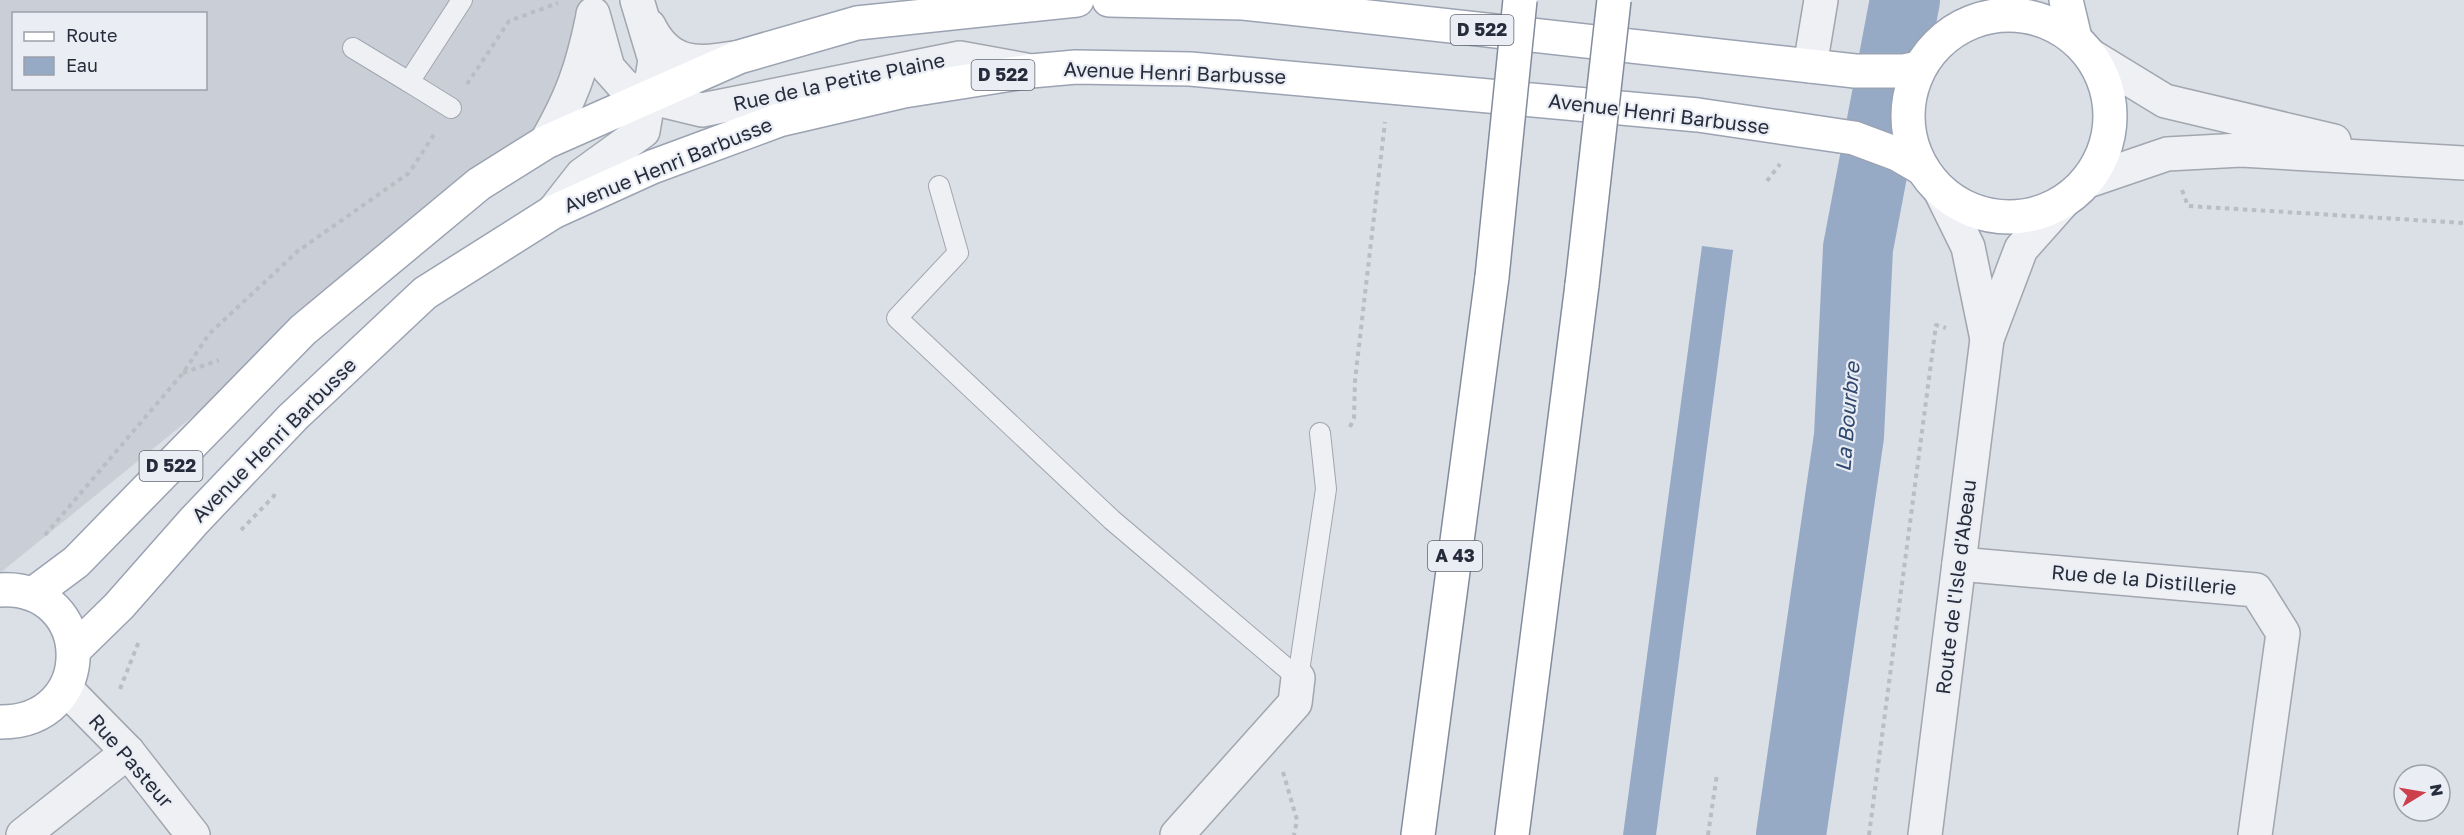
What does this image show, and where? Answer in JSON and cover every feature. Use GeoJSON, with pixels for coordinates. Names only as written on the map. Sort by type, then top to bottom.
{"type":"FeatureCollection","features":[{"type":"Feature","properties":{"kind":"main road","name":"D 522"},"geometry":{"type":"LineString","coordinates":[[33,594],[76,562],[303,330],[479,184],[546,142],[738,57],[857,23],[1077,0]]}},
{"type":"Feature","properties":{"kind":"main road","name":"D 522"},"geometry":{"type":"LineString","coordinates":[[1109,0],[1243,3],[1855,71],[1912,70]]}},
{"type":"Feature","properties":{"kind":"main road","name":"A 43"},"geometry":{"type":"LineString","coordinates":[[1418,835],[1492,277],[1520,0]]}},
{"type":"Feature","properties":{"kind":"main road"},"geometry":{"type":"LineString","coordinates":[[1512,835],[1582,285],[1614,0]]}},
{"type":"Feature","properties":{"kind":"main road"},"geometry":{"type":"LineString","coordinates":[[2066,0],[2084,48],[2108,87],[2111,120],[2105,153],[2088,181],[2061,204],[2031,215],[1999,217],[1968,209],[1920,172],[1910,137],[1908,101],[1912,70],[1938,42],[1964,24],[1998,7],[2051,22],[2084,48]]}},
{"type":"Feature","properties":{"kind":"main road","name":"Avenue Henri Barbusse"},"geometry":{"type":"LineString","coordinates":[[74,650],[119,606],[194,521],[293,417],[425,293],[553,212],[652,167],[779,120],[904,91],[1031,71],[1076,67],[1190,69],[1698,115],[1854,138],[1920,172]]}},
{"type":"Feature","properties":{"kind":"main road"},"geometry":{"type":"LineString","coordinates":[[0,590],[14,589],[33,594],[50,603],[62,617],[71,633],[74,650],[73,670],[66,689],[53,705],[36,717],[16,722],[0,722]]}},
{"type":"Feature","properties":{"kind":"street"},"geometry":{"type":"LineString","coordinates":[[637,0],[655,38],[674,56],[702,64],[738,57]]}},
{"type":"Feature","properties":{"kind":"street"},"geometry":{"type":"LineString","coordinates":[[553,212],[582,175],[643,131],[655,60],[637,0]]}},
{"type":"Feature","properties":{"kind":"street"},"geometry":{"type":"LineString","coordinates":[[1810,66],[1821,0]]}},
{"type":"Feature","properties":{"kind":"street"},"geometry":{"type":"LineString","coordinates":[[546,142],[568,104],[584,60],[585,4]]}},
{"type":"Feature","properties":{"kind":"street","name":"Rue de la Petite Plaine"},"geometry":{"type":"LineString","coordinates":[[585,4],[608,68],[624,86],[648,97],[702,110],[960,58],[1031,71]]}},
{"type":"Feature","properties":{"kind":"street"},"geometry":{"type":"LineString","coordinates":[[2084,48],[2165,101],[2409,159]]}},
{"type":"Feature","properties":{"kind":"street"},"geometry":{"type":"LineString","coordinates":[[2088,181],[2168,154],[2241,150],[2464,163]]}},
{"type":"Feature","properties":{"kind":"street","name":"Route de l'Isle d'Abeau"},"geometry":{"type":"LineString","coordinates":[[1920,172],[1968,247],[1987,339]]}},
{"type":"Feature","properties":{"kind":"street","name":"Route de l'Isle d'Abeau"},"geometry":{"type":"LineString","coordinates":[[1925,835],[1987,339],[2021,249],[2061,204]]}},
{"type":"Feature","properties":{"kind":"street","name":"Rue de la Distillerie"},"geometry":{"type":"LineString","coordinates":[[1959,564],[2256,590],[2283,633],[2254,835]]}},
{"type":"Feature","properties":{"kind":"street"},"geometry":{"type":"LineString","coordinates":[[1177,835],[1295,703],[1298,678]]}},
{"type":"Feature","properties":{"kind":"street","name":"Rue Pasteur"},"geometry":{"type":"LineString","coordinates":[[66,689],[128,752],[193,835]]}},
{"type":"Feature","properties":{"kind":"street"},"geometry":{"type":"LineString","coordinates":[[23,835],[128,752]]}},
{"type":"Feature","properties":{"kind":"lane"},"geometry":{"type":"LineString","coordinates":[[409,82],[462,0]]}},
{"type":"Feature","properties":{"kind":"lane"},"geometry":{"type":"LineString","coordinates":[[353,48],[451,108]]}},
{"type":"Feature","properties":{"kind":"lane"},"geometry":{"type":"LineString","coordinates":[[939,186],[958,253],[897,318],[1112,520],[1298,678]]}},
{"type":"Feature","properties":{"kind":"lane"},"geometry":{"type":"LineString","coordinates":[[1298,678],[1326,489],[1320,433]]}},
{"type":"Feature","properties":{"kind":"path"},"geometry":{"type":"LineString","coordinates":[[40,539],[70,507],[183,373],[209,334],[298,251],[409,173],[509,21],[585,4]]}},
{"type":"Feature","properties":{"kind":"path"},"geometry":{"type":"LineString","coordinates":[[1326,489],[1354,418],[1355,380],[1389,86]]}},
{"type":"Feature","properties":{"kind":"path"},"geometry":{"type":"LineString","coordinates":[[2168,154],[2188,206],[2464,224]]}},
{"type":"Feature","properties":{"kind":"path"},"geometry":{"type":"LineString","coordinates":[[1869,835],[1936,325],[1987,339]]}},
{"type":"Feature","properties":{"kind":"path"},"geometry":{"type":"LineString","coordinates":[[1271,732],[1297,820],[1294,835]]}},
{"type":"Feature","properties":{"kind":"path"},"geometry":{"type":"LineString","coordinates":[[1708,835],[1717,774]]}},
{"type":"Feature","properties":{"kind":"shaded area"},"geometry":{"type":"Polygon","coordinates":[[[0,0],[595,0],[568,104],[479,184],[0,573],[0,0]]]}},
{"type":"Feature","properties":{"kind":"water"},"geometry":{"type":"Polygon","coordinates":[[[1702,246],[1733,250],[1656,835],[1623,835],[1702,246]]]}},
{"type":"Feature","properties":{"kind":"waterway","name":"La Bourbre"},"geometry":{"type":"LineString","coordinates":[[1791,835],[1849,436],[1858,248],[1905,0]]}}]}
